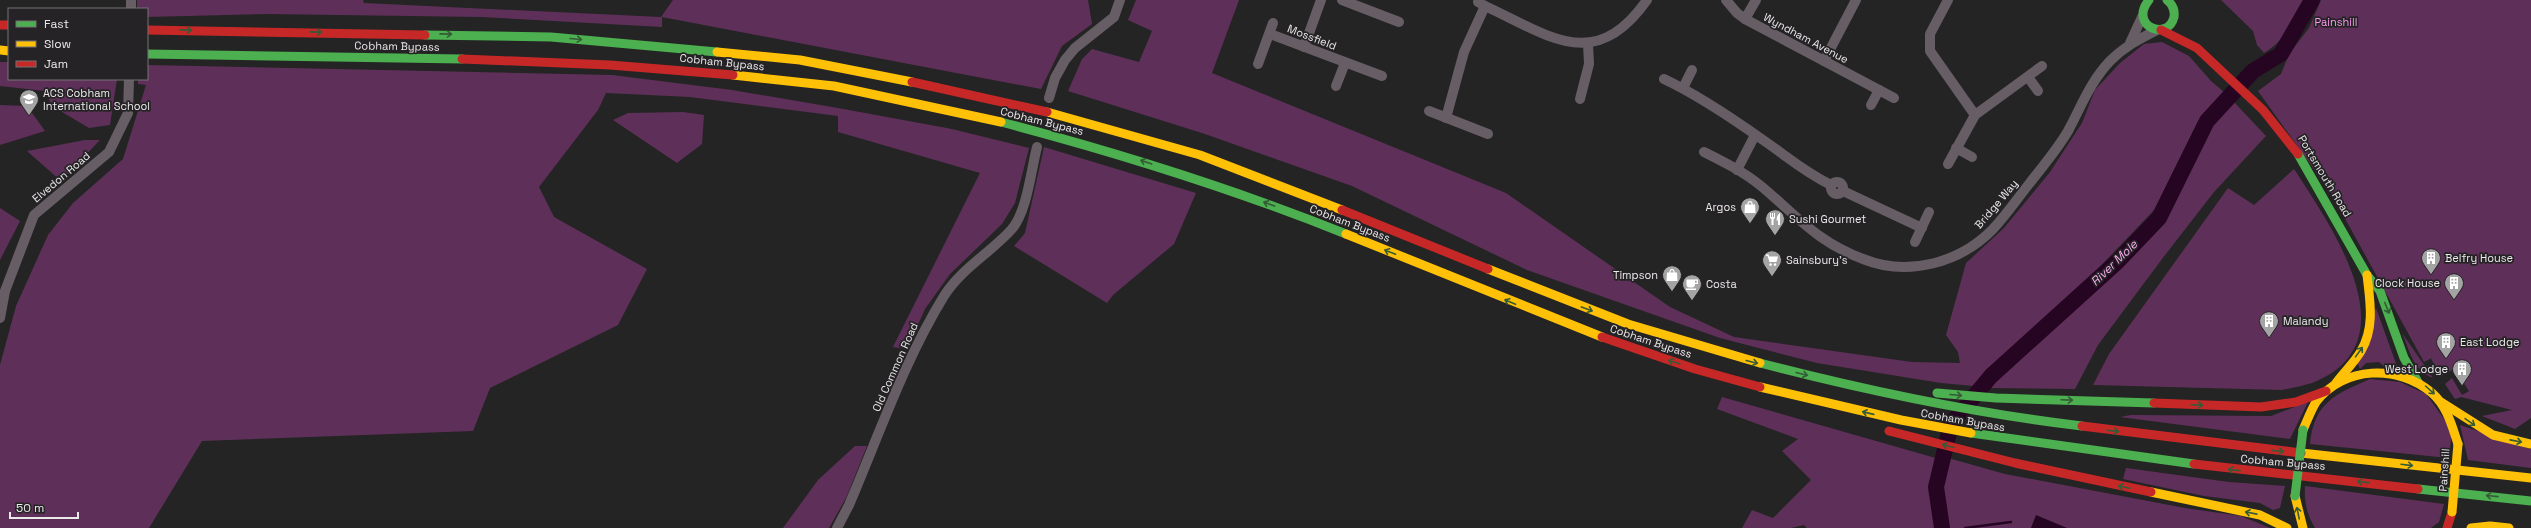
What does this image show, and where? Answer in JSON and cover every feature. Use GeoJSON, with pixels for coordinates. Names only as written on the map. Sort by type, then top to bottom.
{"type":"FeatureCollection","features":[{"type":"Feature","properties":{"kind":"main road"},"geometry":{"type":"LineString","coordinates":[[2140,12],[2149,0]]}},
{"type":"Feature","properties":{"kind":"main road"},"geometry":{"type":"LineString","coordinates":[[2159,30],[2177,19],[2173,7],[2167,0]]}},
{"type":"Feature","properties":{"kind":"main road","name":"Portsmouth Road"},"geometry":{"type":"LineString","coordinates":[[2140,12],[2146,24],[2197,48]]}},
{"type":"Feature","properties":{"kind":"main road","name":"Cobham Bypass"},"geometry":{"type":"LineString","coordinates":[[148,30],[551,37],[800,60],[972,94],[1086,122],[1200,155],[1297,191],[1550,295],[1628,324],[1731,356],[1830,381],[1916,401],[2005,417],[2266,449],[2531,478]]}},
{"type":"Feature","properties":{"kind":"main road","name":"Portsmouth Road"},"geometry":{"type":"LineString","coordinates":[[2187,32],[2197,48],[2263,110],[2282,131],[2306,165],[2367,275],[2385,302],[2404,358],[2418,382]]}},
{"type":"Feature","properties":{"kind":"main road","name":"Cobham Bypass"},"geometry":{"type":"LineString","coordinates":[[148,54],[501,60],[666,68],[829,86],[983,119],[1138,159],[1271,205],[1404,257],[1546,317],[1698,370],[1774,391],[1906,422],[1996,438],[2235,470],[2531,501]]}},
{"type":"Feature","properties":{"kind":"main road","name":"Portsmouth Road"},"geometry":{"type":"LineString","coordinates":[[2336,383],[2360,352],[2369,332],[2372,310],[2367,275]]}},
{"type":"Feature","properties":{"kind":"main road"},"geometry":{"type":"LineString","coordinates":[[1698,370],[1774,401]]}},
{"type":"Feature","properties":{"kind":"main road","name":"Painshill"},"geometry":{"type":"LineString","coordinates":[[2302,528],[2295,496],[2303,430],[2314,408],[2326,391],[2336,383],[2354,376],[2375,372],[2391,374],[2418,382],[2431,390],[2441,402],[2455,428],[2458,444],[2452,512],[2447,528]]}},
{"type":"Feature","properties":{"kind":"main road"},"geometry":{"type":"LineString","coordinates":[[1830,381],[2028,399],[2261,407],[2296,402],[2326,391]]}},
{"type":"Feature","properties":{"kind":"main road"},"geometry":{"type":"LineString","coordinates":[[2441,402],[2492,435],[2531,444]]}},
{"type":"Feature","properties":{"kind":"main road"},"geometry":{"type":"LineString","coordinates":[[1881,429],[1986,456],[2108,484],[2260,515],[2287,528]]}},
{"type":"Feature","properties":{"kind":"main road"},"geometry":{"type":"LineString","coordinates":[[2471,528],[2490,526],[2509,528]]}},
{"type":"Feature","properties":{"kind":"street"},"geometry":{"type":"LineString","coordinates":[[1049,98],[1055,78],[1065,60],[1075,48],[1114,17],[1120,0]]}},
{"type":"Feature","properties":{"kind":"street"},"geometry":{"type":"LineString","coordinates":[[1304,47],[1321,0]]}},
{"type":"Feature","properties":{"kind":"street"},"geometry":{"type":"LineString","coordinates":[[1342,0],[1399,22]]}},
{"type":"Feature","properties":{"kind":"street"},"geometry":{"type":"LineString","coordinates":[[1446,118],[1479,2],[1564,41],[1588,44],[1606,39],[1620,31],[1647,0]]}},
{"type":"Feature","properties":{"kind":"street","name":"Wyndham Avenue"},"geometry":{"type":"LineString","coordinates":[[1726,0],[1745,19],[1894,98]]}},
{"type":"Feature","properties":{"kind":"street"},"geometry":{"type":"LineString","coordinates":[[1745,19],[1756,0]]}},
{"type":"Feature","properties":{"kind":"street"},"geometry":{"type":"LineString","coordinates":[[1824,61],[1856,0]]}},
{"type":"Feature","properties":{"kind":"street"},"geometry":{"type":"LineString","coordinates":[[1948,0],[1930,34],[1930,51],[1975,115]]}},
{"type":"Feature","properties":{"kind":"street","name":"Bridge Way"},"geometry":{"type":"LineString","coordinates":[[2130,43],[2140,12]]}},
{"type":"Feature","properties":{"kind":"street","name":"Mossfield"},"geometry":{"type":"LineString","coordinates":[[1258,64],[1273,23]]}},
{"type":"Feature","properties":{"kind":"street","name":"Bridge Way"},"geometry":{"type":"LineString","coordinates":[[1704,152],[1737,170],[1761,186],[1809,230],[1854,256],[1880,264],[1904,267],[1948,260],[1976,244],[2001,220],[2062,140],[2096,79],[2130,43],[2159,30]]}},
{"type":"Feature","properties":{"kind":"street","name":"Mossfield"},"geometry":{"type":"LineString","coordinates":[[1270,34],[1382,76]]}},
{"type":"Feature","properties":{"kind":"street"},"geometry":{"type":"LineString","coordinates":[[1580,99],[1589,64],[1588,44]]}},
{"type":"Feature","properties":{"kind":"street","name":"Mossfield"},"geometry":{"type":"LineString","coordinates":[[1336,86],[1345,62]]}},
{"type":"Feature","properties":{"kind":"street"},"geometry":{"type":"LineString","coordinates":[[1948,164],[1975,115],[2042,66]]}},
{"type":"Feature","properties":{"kind":"street"},"geometry":{"type":"LineString","coordinates":[[1684,88],[1692,70]]}},
{"type":"Feature","properties":{"kind":"street"},"geometry":{"type":"LineString","coordinates":[[2028,77],[2038,91]]}},
{"type":"Feature","properties":{"kind":"street"},"geometry":{"type":"LineString","coordinates":[[1664,78],[1684,88],[1755,134],[1800,168],[1831,185],[1831,190],[1835,194],[1843,191],[1922,228]]}},
{"type":"Feature","properties":{"kind":"street","name":"Elvedon Road"},"geometry":{"type":"LineString","coordinates":[[0,318],[5,291],[34,215],[108,152],[128,113],[129,83]]}},
{"type":"Feature","properties":{"kind":"street"},"geometry":{"type":"LineString","coordinates":[[1871,106],[1879,90]]}},
{"type":"Feature","properties":{"kind":"street"},"geometry":{"type":"LineString","coordinates":[[1429,111],[1488,134]]}},
{"type":"Feature","properties":{"kind":"street"},"geometry":{"type":"LineString","coordinates":[[1737,170],[1755,134]]}},
{"type":"Feature","properties":{"kind":"street","name":"Old Common Road"},"geometry":{"type":"LineString","coordinates":[[837,528],[849,505],[917,345],[934,313],[946,294],[974,261],[1011,230],[1021,211],[1037,147]]}},
{"type":"Feature","properties":{"kind":"street"},"geometry":{"type":"LineString","coordinates":[[1956,148],[1972,157]]}},
{"type":"Feature","properties":{"kind":"street"},"geometry":{"type":"LineString","coordinates":[[1915,242],[1929,212]]}},
{"type":"Feature","properties":{"kind":"street"},"geometry":{"type":"LineString","coordinates":[[0,301],[5,291]]}},
{"type":"Feature","properties":{"kind":"green space"},"geometry":{"type":"Polygon","coordinates":[[[137,0],[363,0],[364,3],[661,17],[673,0],[1088,0],[1092,24],[1062,46],[1041,89],[662,17],[662,27],[481,17],[268,14],[148,17],[148,8],[137,8],[137,0]]]}},
{"type":"Feature","properties":{"kind":"green space"},"geometry":{"type":"Polygon","coordinates":[[[1136,0],[1239,0],[1212,73],[1506,193],[1670,307],[1734,337],[1912,362],[1960,363],[1958,352],[1946,335],[1966,263],[2004,228],[2050,172],[2082,123],[2095,90],[2120,63],[2144,44],[2162,42],[2189,56],[2211,81],[2225,93],[2198,121],[2155,209],[2093,274],[1974,386],[1941,383],[1817,363],[1720,338],[1527,270],[1352,186],[1205,134],[1068,91],[1082,59],[1092,49],[1139,62],[1152,31],[1128,20],[1136,0]]]}},
{"type":"Feature","properties":{"kind":"green space"},"geometry":{"type":"Polygon","coordinates":[[[2221,0],[2306,0],[2294,22],[2283,36],[2264,53],[2257,45],[2253,31],[2221,0]]]}},
{"type":"Feature","properties":{"kind":"green space"},"geometry":{"type":"Polygon","coordinates":[[[2321,0],[2531,0],[2531,418],[2515,429],[2482,416],[2512,410],[2461,397],[2455,399],[2445,384],[2452,378],[2462,395],[2469,391],[2461,379],[2471,373],[2465,363],[2441,376],[2431,359],[2434,357],[2424,362],[2331,193],[2258,91],[2281,74],[2289,54],[2309,28],[2321,0]]]}},
{"type":"Feature","properties":{"kind":"green space"},"geometry":{"type":"Polygon","coordinates":[[[0,62],[8,62],[8,80],[117,80],[110,125],[89,128],[52,106],[45,91],[0,86],[0,62]]]}},
{"type":"Feature","properties":{"kind":"green space"},"geometry":{"type":"Polygon","coordinates":[[[148,65],[612,75],[732,90],[838,108],[952,129],[1029,148],[1015,203],[1002,224],[950,274],[925,309],[907,349],[893,347],[980,173],[838,132],[838,116],[690,97],[606,93],[598,110],[539,187],[554,217],[647,269],[618,325],[490,388],[473,431],[202,441],[149,528],[0,528],[0,365],[16,306],[48,235],[73,203],[123,159],[146,85],[138,84],[138,80],[148,80],[148,65]]]}},
{"type":"Feature","properties":{"kind":"green space"},"geometry":{"type":"Polygon","coordinates":[[[2234,102],[2266,136],[2214,192],[2162,259],[2098,345],[2075,389],[1989,388],[1996,378],[2136,252],[2167,217],[2212,125],[2234,102]]]}},
{"type":"Feature","properties":{"kind":"green space"},"geometry":{"type":"Polygon","coordinates":[[[0,105],[27,106],[45,131],[0,145],[0,105]]]}},
{"type":"Feature","properties":{"kind":"green space"},"geometry":{"type":"Polygon","coordinates":[[[683,112],[704,115],[702,144],[677,163],[613,120],[628,113],[683,112]]]}},
{"type":"Feature","properties":{"kind":"green space"},"geometry":{"type":"Polygon","coordinates":[[[85,140],[100,140],[61,181],[27,151],[85,140]]]}},
{"type":"Feature","properties":{"kind":"green space"},"geometry":{"type":"Polygon","coordinates":[[[1044,147],[1196,193],[1174,244],[1113,295],[1107,303],[1014,246],[1025,233],[1044,147]]]}},
{"type":"Feature","properties":{"kind":"green space"},"geometry":{"type":"Polygon","coordinates":[[[2294,169],[2327,221],[2343,251],[2355,282],[2361,313],[2357,341],[2342,365],[2312,383],[2282,390],[2093,385],[2109,354],[2228,188],[2254,205],[2294,169]]]}},
{"type":"Feature","properties":{"kind":"green space"},"geometry":{"type":"Polygon","coordinates":[[[0,208],[20,221],[0,260],[0,208]]]}},
{"type":"Feature","properties":{"kind":"green space"},"geometry":{"type":"Polygon","coordinates":[[[2376,308],[2399,372],[2387,369],[2379,362],[2366,363],[2360,369],[2357,362],[2376,308]]]}},
{"type":"Feature","properties":{"kind":"green space"},"geometry":{"type":"Polygon","coordinates":[[[2402,333],[2433,378],[2421,371],[2413,360],[2402,333]]]}},
{"type":"Feature","properties":{"kind":"green space"},"geometry":{"type":"Polygon","coordinates":[[[2370,379],[2400,382],[2426,394],[2452,430],[2449,458],[2310,444],[2316,418],[2329,401],[2337,395],[2370,379]]]}},
{"type":"Feature","properties":{"kind":"green space"},"geometry":{"type":"Polygon","coordinates":[[[1722,397],[1939,459],[1935,476],[1934,493],[1936,528],[1807,528],[1804,525],[1791,528],[1742,528],[1752,510],[1773,518],[1811,480],[1782,451],[1798,439],[1717,409],[1722,397]]]}},
{"type":"Feature","properties":{"kind":"green space"},"geometry":{"type":"Polygon","coordinates":[[[2308,402],[2290,439],[2120,417],[2131,415],[2271,416],[2308,402]]]}},
{"type":"Feature","properties":{"kind":"green space"},"geometry":{"type":"Polygon","coordinates":[[[2460,425],[2531,449],[2531,468],[2468,460],[2460,425]]]}},
{"type":"Feature","properties":{"kind":"green space"},"geometry":{"type":"Polygon","coordinates":[[[855,446],[867,446],[846,498],[829,528],[783,528],[818,480],[855,446]]]}},
{"type":"Feature","properties":{"kind":"green space"},"geometry":{"type":"Polygon","coordinates":[[[1948,458],[2005,474],[2185,508],[2241,516],[2270,528],[1948,528],[1940,488],[1948,458]]]}},
{"type":"Feature","properties":{"kind":"green space"},"geometry":{"type":"Polygon","coordinates":[[[2126,468],[2229,482],[2285,486],[2280,508],[2273,510],[2260,503],[2204,496],[2123,479],[2126,468]]]}},
{"type":"Feature","properties":{"kind":"green space"},"geometry":{"type":"Polygon","coordinates":[[[2305,486],[2444,504],[2439,522],[2431,528],[2315,528],[2307,508],[2305,486]]]}},
{"type":"Feature","properties":{"kind":"shaded area"},"geometry":{"type":"Polygon","coordinates":[[[2036,515],[2067,528],[2031,528],[2036,515]]]}},
{"type":"Feature","properties":{"kind":"waterway","name":"River Mole"},"geometry":{"type":"LineString","coordinates":[[1942,528],[1936,487],[1951,424],[1991,376],[2118,261],[2159,218],[2207,121],[2253,71],[2281,54],[2312,0]]}},
{"type":"Feature","properties":{"kind":"waterway"},"geometry":{"type":"LineString","coordinates":[[1965,528],[2011,522]]}},
{"type":"Feature","properties":{"kind":"traffic: fast"},"geometry":{"type":"LineString","coordinates":[[2149,0],[2144,9],[2143,17],[2151,28],[2158,29],[2165,29],[2170,25],[2174,17],[2173,7],[2167,0]]}},
{"type":"Feature","properties":{"kind":"traffic: fast"},"geometry":{"type":"LineString","coordinates":[[425,35],[551,37],[717,52]]}},
{"type":"Feature","properties":{"kind":"traffic: fast"},"geometry":{"type":"LineString","coordinates":[[148,54],[462,59]]}},
{"type":"Feature","properties":{"kind":"traffic: fast"},"geometry":{"type":"LineString","coordinates":[[1001,122],[1089,146],[1176,173],[1261,202],[1346,234]]}},
{"type":"Feature","properties":{"kind":"traffic: fast"},"geometry":{"type":"LineString","coordinates":[[2298,154],[2367,275],[2380,291],[2404,358],[2418,382]]}},
{"type":"Feature","properties":{"kind":"traffic: fast"},"geometry":{"type":"LineString","coordinates":[[1760,363],[1840,383],[1960,408],[2082,426]]}},
{"type":"Feature","properties":{"kind":"traffic: fast"},"geometry":{"type":"LineString","coordinates":[[1937,393],[1996,398],[2154,403]]}},
{"type":"Feature","properties":{"kind":"traffic: fast"},"geometry":{"type":"LineString","coordinates":[[2295,496],[2303,430]]}},
{"type":"Feature","properties":{"kind":"traffic: fast"},"geometry":{"type":"LineString","coordinates":[[1971,433],[2194,464]]}},
{"type":"Feature","properties":{"kind":"traffic: fast"},"geometry":{"type":"LineString","coordinates":[[2418,489],[2531,501]]}},
{"type":"Feature","properties":{"kind":"traffic: slow"},"geometry":{"type":"LineString","coordinates":[[0,50],[8,51]]}},
{"type":"Feature","properties":{"kind":"traffic: slow"},"geometry":{"type":"LineString","coordinates":[[717,52],[800,60],[912,82]]}},
{"type":"Feature","properties":{"kind":"traffic: slow"},"geometry":{"type":"LineString","coordinates":[[733,75],[834,86],[1001,122]]}},
{"type":"Feature","properties":{"kind":"traffic: slow"},"geometry":{"type":"LineString","coordinates":[[1047,112],[1200,155],[1342,210]]}},
{"type":"Feature","properties":{"kind":"traffic: slow"},"geometry":{"type":"LineString","coordinates":[[1346,234],[1602,337]]}},
{"type":"Feature","properties":{"kind":"traffic: slow"},"geometry":{"type":"LineString","coordinates":[[1488,269],[1628,324],[1760,363]]}},
{"type":"Feature","properties":{"kind":"traffic: slow"},"geometry":{"type":"LineString","coordinates":[[2336,383],[2361,351],[2368,333],[2370,314],[2367,275]]}},
{"type":"Feature","properties":{"kind":"traffic: slow"},"geometry":{"type":"LineString","coordinates":[[2303,430],[2316,402],[2328,390],[2341,381],[2372,373],[2388,374],[2403,377],[2432,393],[2442,404],[2454,430],[2458,444]]}},
{"type":"Feature","properties":{"kind":"traffic: slow"},"geometry":{"type":"LineString","coordinates":[[1760,387],[1901,420],[1971,433]]}},
{"type":"Feature","properties":{"kind":"traffic: slow"},"geometry":{"type":"LineString","coordinates":[[2441,402],[2493,435],[2531,444]]}},
{"type":"Feature","properties":{"kind":"traffic: slow"},"geometry":{"type":"LineString","coordinates":[[2452,512],[2458,444]]}},
{"type":"Feature","properties":{"kind":"traffic: slow"},"geometry":{"type":"LineString","coordinates":[[2301,453],[2531,478]]}},
{"type":"Feature","properties":{"kind":"traffic: slow"},"geometry":{"type":"LineString","coordinates":[[2151,492],[2260,515],[2287,528]]}},
{"type":"Feature","properties":{"kind":"traffic: slow"},"geometry":{"type":"LineString","coordinates":[[2295,496],[2303,528]]}},
{"type":"Feature","properties":{"kind":"traffic: slow"},"geometry":{"type":"LineString","coordinates":[[2471,528],[2490,526],[2509,528]]}},
{"type":"Feature","properties":{"kind":"traffic: jam"},"geometry":{"type":"LineString","coordinates":[[0,25],[8,25]]}},
{"type":"Feature","properties":{"kind":"traffic: jam"},"geometry":{"type":"LineString","coordinates":[[148,30],[425,35]]}},
{"type":"Feature","properties":{"kind":"traffic: jam"},"geometry":{"type":"LineString","coordinates":[[2161,30],[2197,48],[2263,110],[2298,154]]}},
{"type":"Feature","properties":{"kind":"traffic: jam"},"geometry":{"type":"LineString","coordinates":[[462,59],[610,65],[733,75]]}},
{"type":"Feature","properties":{"kind":"traffic: jam"},"geometry":{"type":"LineString","coordinates":[[912,82],[1047,112]]}},
{"type":"Feature","properties":{"kind":"traffic: jam"},"geometry":{"type":"LineString","coordinates":[[1342,210],[1488,269]]}},
{"type":"Feature","properties":{"kind":"traffic: jam"},"geometry":{"type":"LineString","coordinates":[[1602,337],[1695,369],[1760,387]]}},
{"type":"Feature","properties":{"kind":"traffic: jam"},"geometry":{"type":"LineString","coordinates":[[2154,403],[2261,407],[2296,402],[2326,391]]}},
{"type":"Feature","properties":{"kind":"traffic: jam"},"geometry":{"type":"LineString","coordinates":[[2082,426],[2301,453]]}},
{"type":"Feature","properties":{"kind":"traffic: jam"},"geometry":{"type":"LineString","coordinates":[[1889,431],[2015,463],[2151,492]]}},
{"type":"Feature","properties":{"kind":"traffic: jam"},"geometry":{"type":"LineString","coordinates":[[2194,464],[2418,489]]}},
{"type":"Feature","properties":{"kind":"traffic: jam"},"geometry":{"type":"LineString","coordinates":[[2447,528],[2452,512]]}},
{"type":"Feature","properties":{"kind":"place","name":"ACS Cobham International School"},"geometry":{"type":"Point","coordinates":[29,116]}},
{"type":"Feature","properties":{"kind":"place","name":"Argos"},"geometry":{"type":"Point","coordinates":[1750,224]}},
{"type":"Feature","properties":{"kind":"place","name":"Sushi Gourmet"},"geometry":{"type":"Point","coordinates":[1775,236]}},
{"type":"Feature","properties":{"kind":"place","name":"Belfry House"},"geometry":{"type":"Point","coordinates":[2431,275]}},
{"type":"Feature","properties":{"kind":"place","name":"Sainsbury's"},"geometry":{"type":"Point","coordinates":[1772,277]}},
{"type":"Feature","properties":{"kind":"place","name":"Timpson"},"geometry":{"type":"Point","coordinates":[1672,292]}},
{"type":"Feature","properties":{"kind":"place","name":"Clock House"},"geometry":{"type":"Point","coordinates":[2454,300]}},
{"type":"Feature","properties":{"kind":"place","name":"Costa"},"geometry":{"type":"Point","coordinates":[1692,301]}},
{"type":"Feature","properties":{"kind":"place","name":"Malandy"},"geometry":{"type":"Point","coordinates":[2269,338]}},
{"type":"Feature","properties":{"kind":"place","name":"East Lodge"},"geometry":{"type":"Point","coordinates":[2446,359]}},
{"type":"Feature","properties":{"kind":"place","name":"West Lodge"},"geometry":{"type":"Point","coordinates":[2462,386]}}]}
